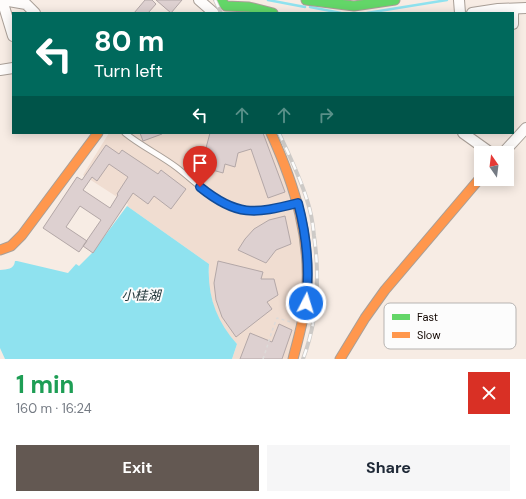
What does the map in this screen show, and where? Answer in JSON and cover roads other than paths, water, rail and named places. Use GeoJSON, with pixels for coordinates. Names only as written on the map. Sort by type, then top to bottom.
{"type":"FeatureCollection","features":[{"type":"Feature","properties":{"kind":"street"},"geometry":{"type":"LineString","coordinates":[[12,33],[2,0],[26,4],[34,12]]}},
{"type":"Feature","properties":{"kind":"street"},"geometry":{"type":"LineString","coordinates":[[220,0],[226,6],[249,8],[268,12]]}},
{"type":"Feature","properties":{"kind":"street"},"geometry":{"type":"LineString","coordinates":[[306,0],[354,6],[395,0]]}},
{"type":"Feature","properties":{"kind":"street"},"geometry":{"type":"LineString","coordinates":[[201,1],[213,12]]}},
{"type":"Feature","properties":{"kind":"street"},"geometry":{"type":"LineString","coordinates":[[482,12],[526,8]]}},
{"type":"Feature","properties":{"kind":"street"},"geometry":{"type":"LineString","coordinates":[[0,70],[12,68]]}},
{"type":"Feature","properties":{"kind":"street"},"geometry":{"type":"LineString","coordinates":[[509,146],[526,128]]}},
{"type":"Feature","properties":{"kind":"street"},"geometry":{"type":"LineString","coordinates":[[0,250],[11,246],[22,235],[97,134]]}},
{"type":"Feature","properties":{"kind":"street"},"geometry":{"type":"LineString","coordinates":[[271,134],[288,169],[306,237],[308,258],[306,300],[302,326],[293,359]]}},
{"type":"Feature","properties":{"kind":"street"},"geometry":{"type":"LineString","coordinates":[[464,134],[481,146]]}},
{"type":"Feature","properties":{"kind":"street"},"geometry":{"type":"LineString","coordinates":[[340,359],[365,318],[385,290],[474,186]]}},
{"type":"Feature","properties":{"kind":"lane"},"geometry":{"type":"LineString","coordinates":[[126,134],[176,167],[212,197],[227,206],[240,210],[256,211],[298,203]]}},
{"type":"Feature","properties":{"kind":"water","name":"小桂湖"},"geometry":{"type":"Polygon","coordinates":[[[127,206],[209,264],[211,297],[214,307],[223,326],[237,344],[232,359],[5,359],[0,348],[0,270],[12,268],[15,261],[17,261],[68,273],[76,264],[79,266],[92,253],[127,206]]]}},
{"type":"Feature","properties":{"kind":"waterway"},"geometry":{"type":"LineString","coordinates":[[268,0],[305,7]]}},
{"type":"Feature","properties":{"kind":"waterway"},"geometry":{"type":"LineString","coordinates":[[373,12],[447,0]]}},
{"type":"Feature","properties":{"kind":"waterway"},"geometry":{"type":"LineString","coordinates":[[310,7],[336,12]]}},
{"type":"Feature","properties":{"kind":"railway"},"geometry":{"type":"LineString","coordinates":[[215,0],[221,12]]}},
{"type":"Feature","properties":{"kind":"railway"},"geometry":{"type":"LineString","coordinates":[[279,134],[298,174],[304,191],[312,222],[316,252],[317,283],[315,314],[303,359]]}}]}
